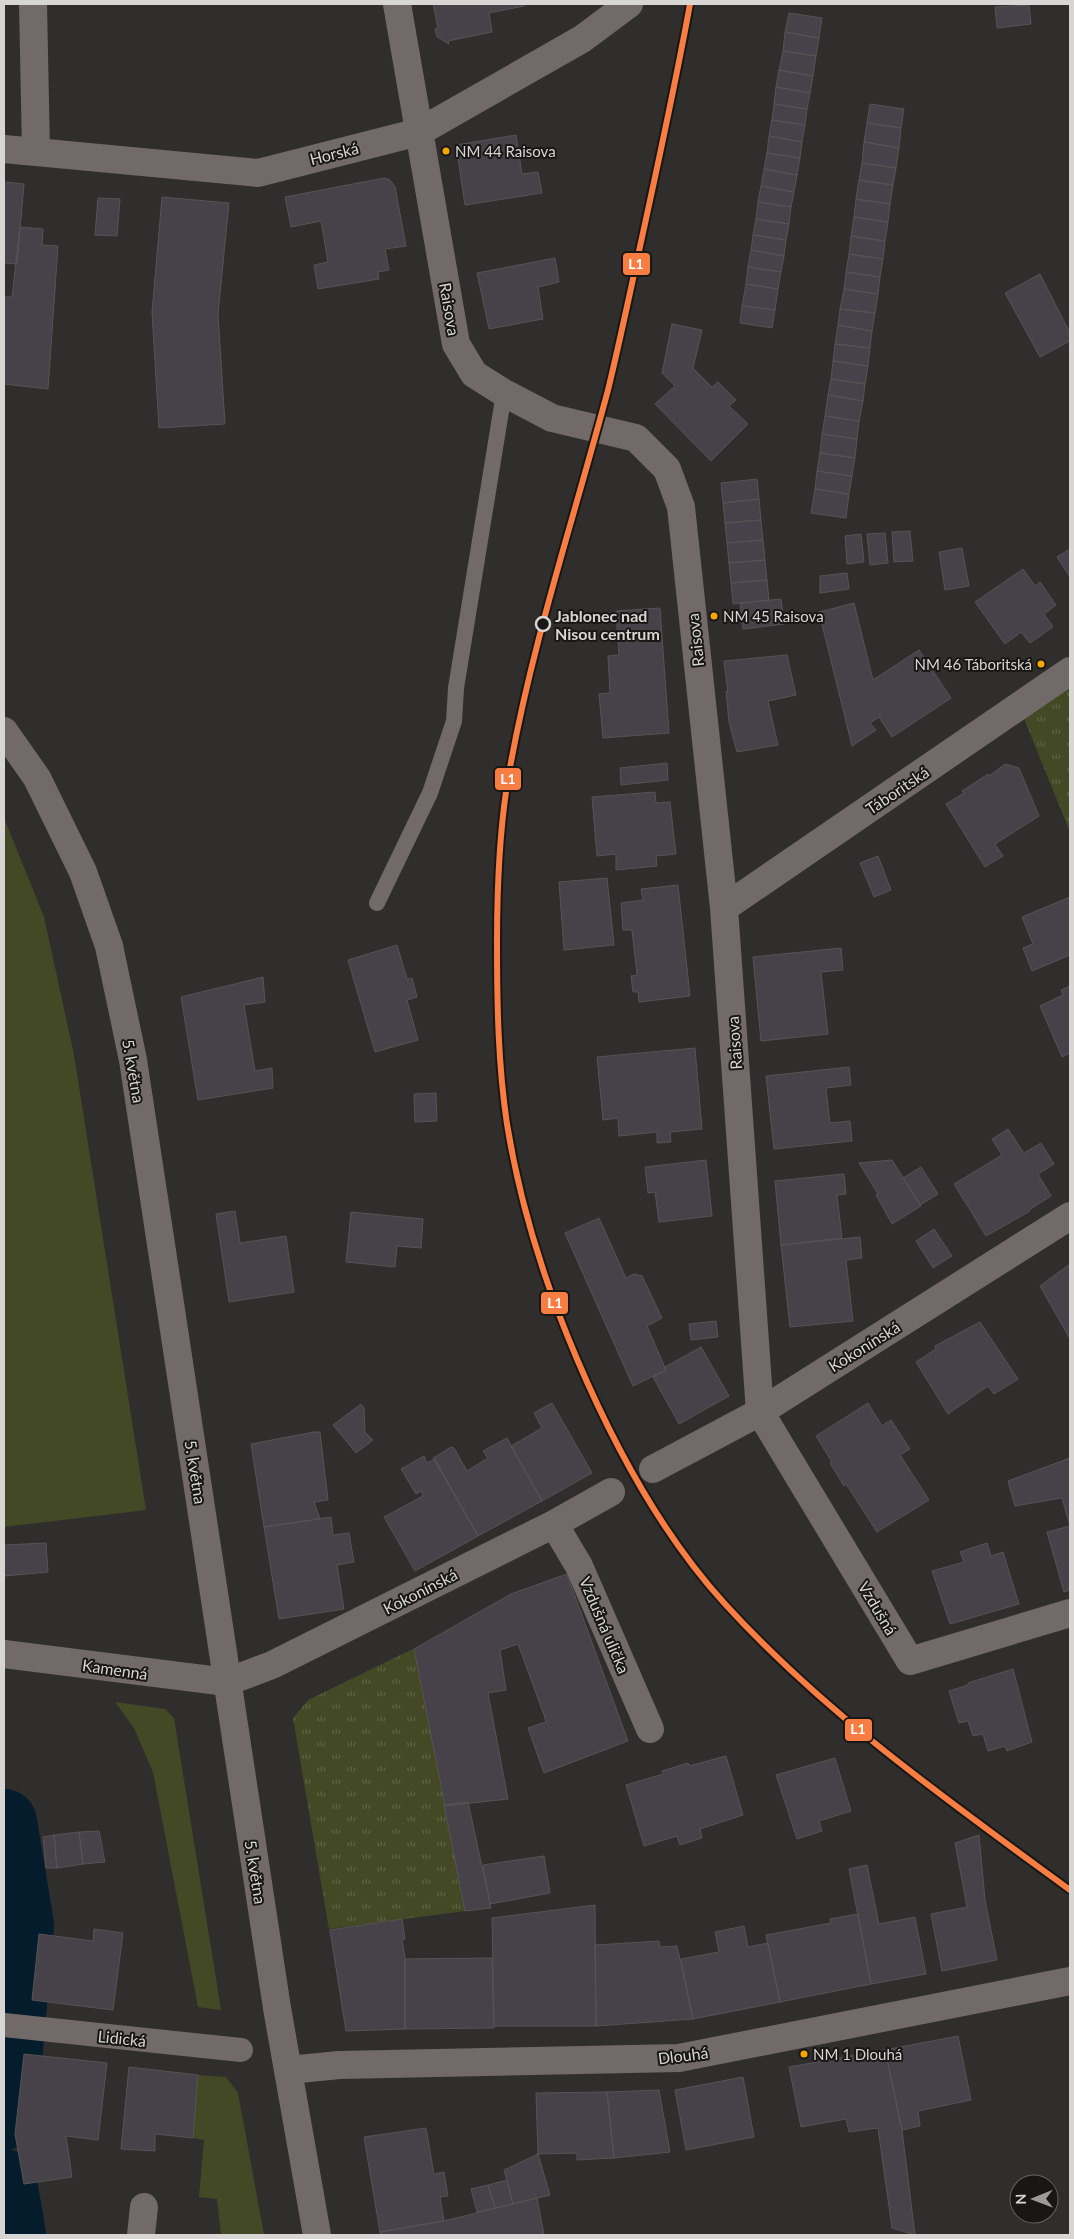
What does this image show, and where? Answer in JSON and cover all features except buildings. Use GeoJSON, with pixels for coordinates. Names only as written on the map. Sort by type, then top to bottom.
{"type":"FeatureCollection","features":[{"type":"Feature","properties":{"kind":"main road","name":"5. května"},"geometry":{"type":"LineString","coordinates":[[4,731],[37,778],[83,872],[109,946],[133,1060],[276,1998],[316,2235]]}},
{"type":"Feature","properties":{"kind":"street"},"geometry":{"type":"LineString","coordinates":[[33,4],[36,152]]}},
{"type":"Feature","properties":{"kind":"street","name":"Raisova"},"geometry":{"type":"LineString","coordinates":[[397,4],[456,344],[474,374],[504,393],[552,418],[636,438],[667,469],[681,507],[724,908],[760,1412]]}},
{"type":"Feature","properties":{"kind":"street","name":"Horská"},"geometry":{"type":"LineString","coordinates":[[4,149],[258,173],[419,132],[582,39],[629,4]]}},
{"type":"Feature","properties":{"kind":"street","name":"Táboritská"},"geometry":{"type":"LineString","coordinates":[[724,908],[1070,671]]}},
{"type":"Feature","properties":{"kind":"street","name":"Kokonínská"},"geometry":{"type":"LineString","coordinates":[[653,1469],[760,1412],[1070,1216]]}},
{"type":"Feature","properties":{"kind":"street","name":"Vzdušná"},"geometry":{"type":"LineString","coordinates":[[760,1412],[910,1661],[1070,1613]]}},
{"type":"Feature","properties":{"kind":"street","name":"Kokonínská"},"geometry":{"type":"LineString","coordinates":[[227,1682],[272,1665],[554,1524],[611,1492]]}},
{"type":"Feature","properties":{"kind":"street","name":"Vzdušná ulička"},"geometry":{"type":"LineString","coordinates":[[554,1524],[579,1566],[650,1729]]}},
{"type":"Feature","properties":{"kind":"street","name":"Kamenná"},"geometry":{"type":"LineString","coordinates":[[4,1654],[227,1682]]}},
{"type":"Feature","properties":{"kind":"street","name":"Dlouhá"},"geometry":{"type":"LineString","coordinates":[[289,2070],[340,2065],[679,2058],[1070,1980]]}},
{"type":"Feature","properties":{"kind":"street","name":"Lidická"},"geometry":{"type":"LineString","coordinates":[[4,2026],[241,2050]]}},
{"type":"Feature","properties":{"kind":"street"},"geometry":{"type":"LineString","coordinates":[[141,2235],[144,2207]]}},
{"type":"Feature","properties":{"kind":"lane"},"geometry":{"type":"LineString","coordinates":[[377,902],[430,793],[454,722],[456,688],[504,393]]}},
{"type":"Feature","properties":{"kind":"green space"},"geometry":{"type":"Polygon","coordinates":[[[1070,671],[1070,832],[1019,706],[1070,671]]]}},
{"type":"Feature","properties":{"kind":"green space"},"geometry":{"type":"Polygon","coordinates":[[[4,818],[44,917],[74,1055],[146,1510],[4,1527],[4,818]]]}},
{"type":"Feature","properties":{"kind":"green space"},"geometry":{"type":"Polygon","coordinates":[[[415,1648],[465,1911],[329,1929],[293,1718],[308,1700],[415,1648]]]}},
{"type":"Feature","properties":{"kind":"green space"},"geometry":{"type":"Polygon","coordinates":[[[115,1702],[165,1709],[174,1718],[221,2010],[198,2007],[153,1772],[134,1728],[115,1702]]]}},
{"type":"Feature","properties":{"kind":"green space"},"geometry":{"type":"Polygon","coordinates":[[[198,2075],[226,2077],[238,2093],[264,2235],[221,2235],[217,2199],[199,2197],[204,2140],[193,2138],[198,2075]]]}},
{"type":"Feature","properties":{"kind":"waterway"},"geometry":{"type":"LineString","coordinates":[[4,1822],[21,1925],[4,2117]]}},
{"type":"Feature","properties":{"kind":"waterway"},"geometry":{"type":"LineString","coordinates":[[4,2182],[13,2235]]}},
{"type":"Feature","properties":{"kind":"transit line","name":"L1"},"geometry":{"type":"LineString","coordinates":[[690,4],[664,135],[608,390],[541,628],[518,724],[509,773],[498,879],[497,988],[502,1079],[512,1154],[526,1214],[544,1273],[565,1331],[591,1392],[641,1488],[680,1548],[725,1604],[764,1645],[847,1720],[890,1756],[1070,1890]]}},
{"type":"Feature","properties":{"kind":"place","name":"NM 44 Raisova"},"geometry":{"type":"Point","coordinates":[446,151]}},
{"type":"Feature","properties":{"kind":"place","name":"NM 45 Raisova"},"geometry":{"type":"Point","coordinates":[714,616]}},
{"type":"Feature","properties":{"kind":"place","name":"Jablonec nad Nisou centrum"},"geometry":{"type":"Point","coordinates":[543,624]}},
{"type":"Feature","properties":{"kind":"place","name":"NM 46 Táboritská"},"geometry":{"type":"Point","coordinates":[1041,664]}},
{"type":"Feature","properties":{"kind":"place","name":"NM 1 Dlouhá"},"geometry":{"type":"Point","coordinates":[804,2054]}}]}
